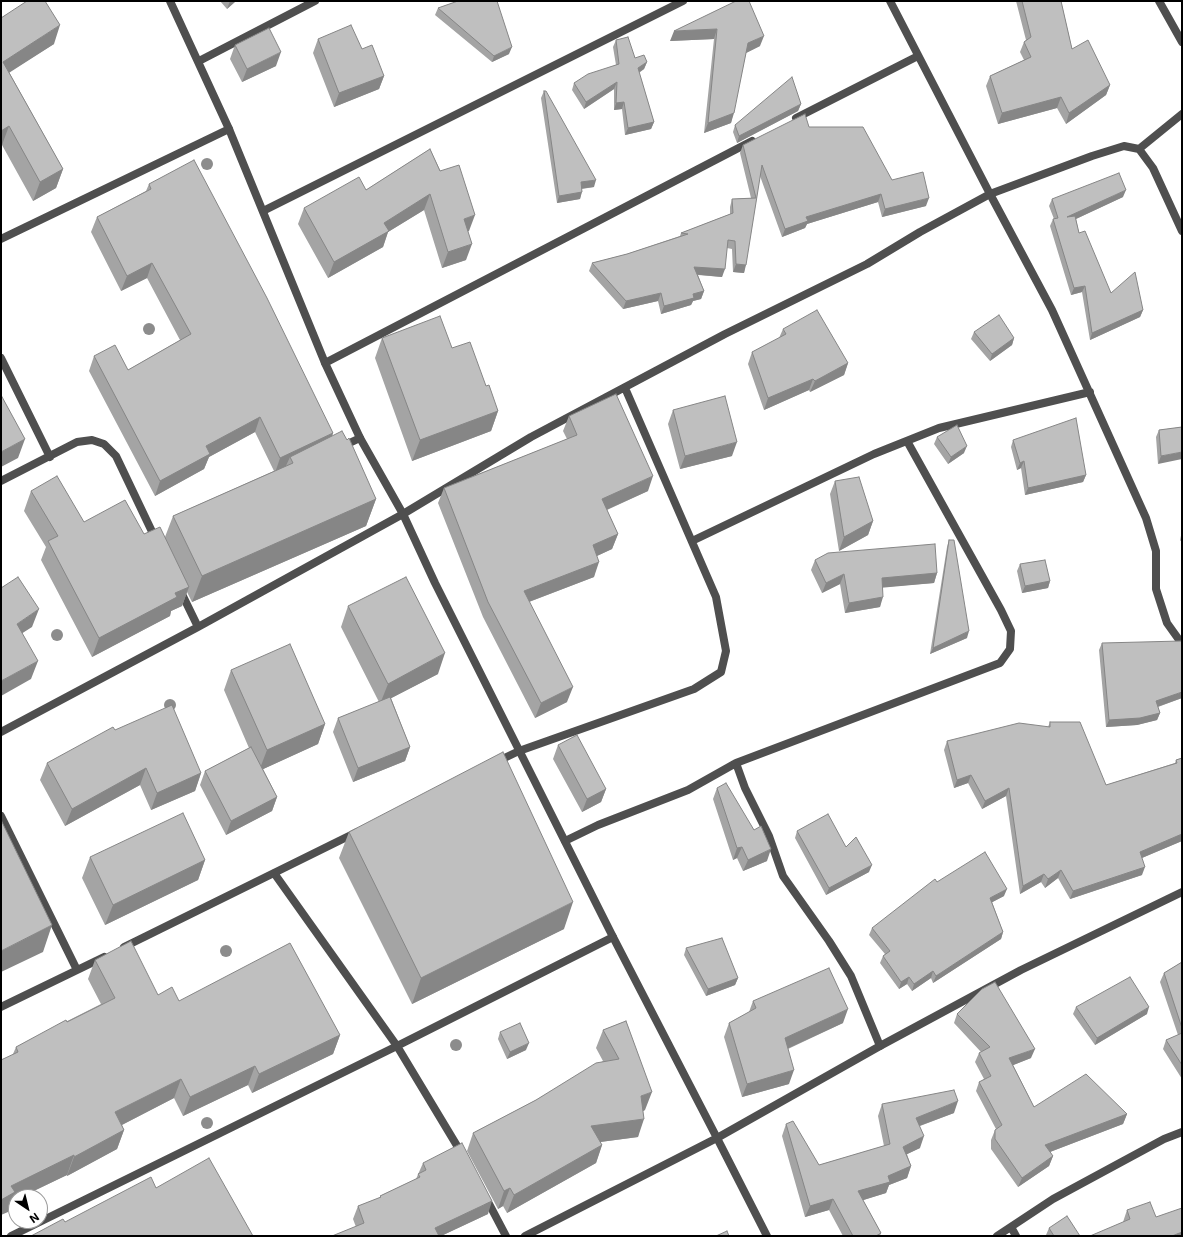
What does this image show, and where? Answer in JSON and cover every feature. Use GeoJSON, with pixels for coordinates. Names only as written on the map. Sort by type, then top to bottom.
{"type":"FeatureCollection","features":[{"type":"Feature","properties":{"kind":"street"},"geometry":{"type":"LineString","coordinates":[[170,1],[200,61],[325,363],[360,438],[403,514],[435,583],[565,842],[767,1236]]}},
{"type":"Feature","properties":{"kind":"street"},"geometry":{"type":"LineString","coordinates":[[200,61],[315,1]]}},
{"type":"Feature","properties":{"kind":"street"},"geometry":{"type":"LineString","coordinates":[[263,211],[683,1]]}},
{"type":"Feature","properties":{"kind":"street"},"geometry":{"type":"LineString","coordinates":[[890,1],[1052,310],[1090,392],[1146,518],[1156,551],[1156,589],[1167,623],[1182,644]]}},
{"type":"Feature","properties":{"kind":"street"},"geometry":{"type":"LineString","coordinates":[[1159,1],[1182,42]]}},
{"type":"Feature","properties":{"kind":"street"},"geometry":{"type":"LineString","coordinates":[[785,124],[918,56]]}},
{"type":"Feature","properties":{"kind":"street"},"geometry":{"type":"LineString","coordinates":[[1139,149],[1182,114]]}},
{"type":"Feature","properties":{"kind":"street"},"geometry":{"type":"LineString","coordinates":[[1,239],[229,129]]}},
{"type":"Feature","properties":{"kind":"street"},"geometry":{"type":"LineString","coordinates":[[325,363],[757,138]]}},
{"type":"Feature","properties":{"kind":"street"},"geometry":{"type":"LineString","coordinates":[[1,732],[198,628],[403,514],[531,437],[626,388],[725,334],[867,264],[920,232],[990,194],[1098,154],[1124,146],[1139,149],[1152,168],[1182,231]]}},
{"type":"Feature","properties":{"kind":"street"},"geometry":{"type":"LineString","coordinates":[[1,358],[50,457]]}},
{"type":"Feature","properties":{"kind":"street"},"geometry":{"type":"LineString","coordinates":[[491,764],[519,750],[694,689],[721,672],[726,651],[716,597],[626,388]]}},
{"type":"Feature","properties":{"kind":"street"},"geometry":{"type":"LineString","coordinates":[[692,541],[874,454],[939,428],[1090,392]]}},
{"type":"Feature","properties":{"kind":"street"},"geometry":{"type":"LineString","coordinates":[[332,452],[360,438]]}},
{"type":"Feature","properties":{"kind":"street"},"geometry":{"type":"LineString","coordinates":[[1,481],[77,442],[92,440],[104,444],[116,456],[158,539]]}},
{"type":"Feature","properties":{"kind":"street"},"geometry":{"type":"LineString","coordinates":[[565,842],[598,826],[688,790],[736,764],[1000,663],[1010,649],[1010,631],[1000,610],[907,441]]}},
{"type":"Feature","properties":{"kind":"street"},"geometry":{"type":"LineString","coordinates":[[175,579],[198,628]]}},
{"type":"Feature","properties":{"kind":"street"},"geometry":{"type":"LineString","coordinates":[[736,764],[769,836],[783,876],[830,942],[851,976],[880,1046]]}},
{"type":"Feature","properties":{"kind":"street"},"geometry":{"type":"LineString","coordinates":[[1,816],[77,970]]}},
{"type":"Feature","properties":{"kind":"street"},"geometry":{"type":"LineString","coordinates":[[1,1007],[365,828]]}},
{"type":"Feature","properties":{"kind":"street"},"geometry":{"type":"LineString","coordinates":[[274,873],[397,1046],[452,1135],[466,1162]]}},
{"type":"Feature","properties":{"kind":"street"},"geometry":{"type":"LineString","coordinates":[[525,1236],[717,1138],[880,1046],[1021,970],[1182,892]]}},
{"type":"Feature","properties":{"kind":"street"},"geometry":{"type":"LineString","coordinates":[[11,1236],[397,1046],[613,936]]}},
{"type":"Feature","properties":{"kind":"street"},"geometry":{"type":"LineString","coordinates":[[997,1236],[1052,1199],[1164,1139],[1182,1132]]}},
{"type":"Feature","properties":{"kind":"street"},"geometry":{"type":"LineString","coordinates":[[481,1189],[506,1236]]}},
{"type":"Feature","properties":{"kind":"street"},"geometry":{"type":"LineString","coordinates":[[1011,1227],[1016,1236]]}},
{"type":"Feature","properties":{"kind":"building"},"geometry":{"type":"Polygon","coordinates":[[[27,1],[45,1],[60,25],[3,62],[63,169],[40,182],[9,126],[1,131],[1,18],[27,1]]]}},
{"type":"Feature","properties":{"kind":"building"},"geometry":{"type":"Polygon","coordinates":[[[458,1],[497,1],[512,47],[494,56],[438,8],[458,1]]]}},
{"type":"Feature","properties":{"kind":"building"},"geometry":{"type":"Polygon","coordinates":[[[736,1],[749,1],[764,36],[748,43],[734,113],[708,123],[717,29],[674,31],[736,1]]]}},
{"type":"Feature","properties":{"kind":"building"},"geometry":{"type":"Polygon","coordinates":[[[1022,1],[1061,1],[1072,49],[1088,40],[1110,85],[1069,113],[1061,97],[1002,113],[990,76],[1031,57],[1024,42],[1031,37],[1022,1]]]}},
{"type":"Feature","properties":{"kind":"building"},"geometry":{"type":"Polygon","coordinates":[[[351,25],[362,49],[372,45],[384,76],[339,93],[318,39],[351,25]]]}},
{"type":"Feature","properties":{"kind":"building"},"geometry":{"type":"Polygon","coordinates":[[[269,28],[281,52],[247,69],[235,45],[269,28]]]}},
{"type":"Feature","properties":{"kind":"building"},"geometry":{"type":"Polygon","coordinates":[[[628,37],[635,58],[644,55],[647,62],[638,68],[654,122],[628,128],[624,102],[616,103],[617,82],[586,102],[574,83],[588,74],[619,64],[616,40],[628,37]]]}},
{"type":"Feature","properties":{"kind":"building"},"geometry":{"type":"Polygon","coordinates":[[[792,77],[801,104],[739,136],[735,125],[792,77]]]}},
{"type":"Feature","properties":{"kind":"building"},"geometry":{"type":"Polygon","coordinates":[[[544,91],[546,91],[596,180],[581,182],[582,192],[559,196],[544,91]]]}},
{"type":"Feature","properties":{"kind":"building"},"geometry":{"type":"Polygon","coordinates":[[[805,114],[809,127],[863,127],[892,180],[923,172],[929,198],[885,209],[881,194],[806,217],[808,221],[785,229],[762,165],[746,265],[736,264],[735,241],[728,240],[725,269],[694,267],[704,291],[693,294],[694,298],[664,306],[661,293],[626,301],[592,263],[627,254],[688,234],[681,233],[733,213],[732,199],[756,198],[743,145],[805,114]]]}},
{"type":"Feature","properties":{"kind":"building"},"geometry":{"type":"Polygon","coordinates":[[[430,149],[440,171],[459,165],[475,215],[464,219],[472,244],[448,252],[430,194],[384,223],[389,231],[334,262],[304,208],[359,177],[366,190],[430,149]]]}},
{"type":"Feature","properties":{"kind":"building"},"geometry":{"type":"Polygon","coordinates":[[[194,160],[267,298],[333,433],[280,458],[260,417],[206,446],[210,454],[160,481],[94,356],[115,345],[128,370],[191,334],[152,263],[127,276],[97,217],[151,189],[149,184],[194,160]]]}},
{"type":"Feature","properties":{"kind":"building"},"geometry":{"type":"Polygon","coordinates":[[[1119,173],[1126,190],[1067,217],[1075,216],[1079,233],[1085,231],[1111,293],[1135,272],[1143,310],[1092,333],[1085,286],[1074,288],[1053,219],[1058,218],[1052,199],[1119,173]]]}},
{"type":"Feature","properties":{"kind":"building"},"geometry":{"type":"Polygon","coordinates":[[[817,310],[848,363],[815,381],[813,379],[768,398],[752,352],[786,334],[783,329],[817,310]]]}},
{"type":"Feature","properties":{"kind":"building"},"geometry":{"type":"Polygon","coordinates":[[[999,315],[1014,338],[992,354],[974,332],[999,315]]]}},
{"type":"Feature","properties":{"kind":"building"},"geometry":{"type":"Polygon","coordinates":[[[440,316],[452,348],[470,342],[486,386],[489,385],[498,411],[420,440],[382,338],[440,316]]]}},
{"type":"Feature","properties":{"kind":"building"},"geometry":{"type":"Polygon","coordinates":[[[616,394],[653,476],[602,499],[618,534],[593,545],[599,562],[524,591],[573,687],[541,703],[488,602],[444,488],[577,435],[569,416],[616,394]]]}},
{"type":"Feature","properties":{"kind":"building"},"geometry":{"type":"Polygon","coordinates":[[[1,395],[25,439],[1,452],[1,395]]]}},
{"type":"Feature","properties":{"kind":"building"},"geometry":{"type":"Polygon","coordinates":[[[725,396],[737,442],[685,456],[673,410],[725,396]]]}},
{"type":"Feature","properties":{"kind":"building"},"geometry":{"type":"Polygon","coordinates":[[[1076,418],[1086,475],[1028,488],[1024,461],[1020,463],[1013,440],[1076,418]]]}},
{"type":"Feature","properties":{"kind":"building"},"geometry":{"type":"Polygon","coordinates":[[[957,425],[967,446],[951,457],[937,437],[957,425]]]}},
{"type":"Feature","properties":{"kind":"building"},"geometry":{"type":"Polygon","coordinates":[[[1182,427],[1182,452],[1161,456],[1159,430],[1182,427]]]}},
{"type":"Feature","properties":{"kind":"building"},"geometry":{"type":"Polygon","coordinates":[[[342,431],[347,440],[349,438],[376,499],[202,576],[173,516],[293,463],[290,457],[342,431]]]}},
{"type":"Feature","properties":{"kind":"building"},"geometry":{"type":"Polygon","coordinates":[[[57,476],[84,522],[125,500],[144,534],[160,527],[189,587],[175,593],[177,597],[99,638],[48,541],[58,536],[31,491],[57,476]]]}},
{"type":"Feature","properties":{"kind":"building"},"geometry":{"type":"Polygon","coordinates":[[[859,477],[873,521],[844,537],[835,481],[859,477]]]}},
{"type":"Feature","properties":{"kind":"building"},"geometry":{"type":"Polygon","coordinates":[[[949,540],[954,540],[969,631],[933,648],[949,540]]]}},
{"type":"Feature","properties":{"kind":"building"},"geometry":{"type":"Polygon","coordinates":[[[935,544],[937,573],[882,578],[883,597],[849,603],[844,574],[826,583],[815,560],[828,553],[935,544]]]}},
{"type":"Feature","properties":{"kind":"building"},"geometry":{"type":"Polygon","coordinates":[[[1045,560],[1050,581],[1025,586],[1020,564],[1045,560]]]}},
{"type":"Feature","properties":{"kind":"building"},"geometry":{"type":"Polygon","coordinates":[[[18,577],[39,609],[17,624],[38,661],[1,681],[1,588],[18,577]]]}},
{"type":"Feature","properties":{"kind":"building"},"geometry":{"type":"Polygon","coordinates":[[[406,577],[445,653],[388,684],[348,606],[406,577]]]}},
{"type":"Feature","properties":{"kind":"building"},"geometry":{"type":"Polygon","coordinates":[[[1182,641],[1182,692],[1156,701],[1160,713],[1140,718],[1109,720],[1102,643],[1182,641]]]}},
{"type":"Feature","properties":{"kind":"building"},"geometry":{"type":"Polygon","coordinates":[[[290,644],[325,724],[267,750],[231,670],[290,644]]]}},
{"type":"Feature","properties":{"kind":"building"},"geometry":{"type":"Polygon","coordinates":[[[390,697],[410,747],[358,768],[338,718],[390,697]]]}},
{"type":"Feature","properties":{"kind":"building"},"geometry":{"type":"Polygon","coordinates":[[[172,705],[201,773],[157,793],[146,768],[72,809],[47,763],[113,727],[115,730],[172,705]]]}},
{"type":"Feature","properties":{"kind":"building"},"geometry":{"type":"Polygon","coordinates":[[[1050,722],[1080,722],[1106,785],[1177,763],[1176,760],[1182,758],[1182,834],[1140,852],[1145,867],[1073,891],[1061,870],[1048,879],[1044,874],[1023,886],[1009,788],[985,801],[971,775],[957,780],[947,741],[1019,723],[1050,727],[1050,722]]]}},
{"type":"Feature","properties":{"kind":"building"},"geometry":{"type":"Polygon","coordinates":[[[577,735],[606,789],[587,799],[558,745],[577,735]]]}},
{"type":"Feature","properties":{"kind":"building"},"geometry":{"type":"Polygon","coordinates":[[[251,747],[277,797],[231,821],[205,771],[251,747]]]}},
{"type":"Feature","properties":{"kind":"building"},"geometry":{"type":"Polygon","coordinates":[[[503,752],[573,902],[421,978],[349,832],[503,752]]]}},
{"type":"Feature","properties":{"kind":"building"},"geometry":{"type":"Polygon","coordinates":[[[726,783],[754,830],[761,826],[771,849],[748,860],[742,847],[737,848],[717,788],[726,783]]]}},
{"type":"Feature","properties":{"kind":"building"},"geometry":{"type":"Polygon","coordinates":[[[183,813],[205,860],[113,905],[90,857],[183,813]]]}},
{"type":"Feature","properties":{"kind":"building"},"geometry":{"type":"Polygon","coordinates":[[[828,814],[846,847],[856,837],[872,865],[829,888],[797,831],[828,814]]]}},
{"type":"Feature","properties":{"kind":"building"},"geometry":{"type":"Polygon","coordinates":[[[2,822],[52,925],[1,951],[1,823],[2,822]]]}},
{"type":"Feature","properties":{"kind":"building"},"geometry":{"type":"Polygon","coordinates":[[[985,852],[1007,889],[990,898],[1003,932],[936,976],[933,971],[914,984],[909,977],[901,982],[883,956],[890,951],[872,928],[935,879],[937,882],[985,852]]]}},
{"type":"Feature","properties":{"kind":"building"},"geometry":{"type":"Polygon","coordinates":[[[722,938],[738,978],[708,989],[686,948],[722,938]]]}},
{"type":"Feature","properties":{"kind":"building"},"geometry":{"type":"Polygon","coordinates":[[[131,941],[158,995],[172,987],[179,1001],[290,943],[340,1035],[259,1074],[255,1066],[190,1097],[181,1079],[115,1112],[124,1130],[74,1157],[74,1155],[11,1186],[13,1189],[8,1189],[8,1196],[1,1200],[1,1060],[18,1052],[16,1047],[66,1020],[67,1022],[115,998],[95,960],[131,941]]]}},
{"type":"Feature","properties":{"kind":"building"},"geometry":{"type":"Polygon","coordinates":[[[1182,962],[1182,1028],[1164,973],[1182,962]]]}},
{"type":"Feature","properties":{"kind":"building"},"geometry":{"type":"Polygon","coordinates":[[[829,968],[848,1009],[785,1038],[794,1070],[747,1084],[729,1023],[756,1008],[753,1001],[829,968]]]}},
{"type":"Feature","properties":{"kind":"building"},"geometry":{"type":"Polygon","coordinates":[[[1130,977],[1149,1007],[1097,1038],[1076,1007],[1130,977]]]}},
{"type":"Feature","properties":{"kind":"building"},"geometry":{"type":"Polygon","coordinates":[[[995,982],[1035,1049],[1009,1058],[1034,1107],[1086,1074],[1127,1114],[1045,1145],[1053,1156],[1022,1178],[995,1139],[995,1130],[1002,1125],[979,1082],[991,1076],[979,1053],[990,1047],[957,1014],[982,989],[995,982]]]}},
{"type":"Feature","properties":{"kind":"building"},"geometry":{"type":"Polygon","coordinates":[[[626,1021],[652,1092],[641,1096],[644,1119],[591,1126],[602,1145],[514,1195],[510,1188],[504,1191],[473,1133],[536,1100],[596,1063],[619,1059],[603,1030],[626,1021]]]}},
{"type":"Feature","properties":{"kind":"building"},"geometry":{"type":"Polygon","coordinates":[[[520,1023],[529,1043],[510,1052],[500,1032],[520,1023]]]}},
{"type":"Feature","properties":{"kind":"building"},"geometry":{"type":"Polygon","coordinates":[[[1182,1033],[1182,1065],[1166,1040],[1182,1033]]]}},
{"type":"Feature","properties":{"kind":"building"},"geometry":{"type":"Polygon","coordinates":[[[954,1090],[958,1101],[916,1118],[924,1136],[903,1147],[911,1166],[888,1176],[890,1182],[858,1191],[881,1233],[876,1236],[853,1236],[833,1199],[810,1206],[786,1124],[793,1121],[819,1165],[890,1144],[882,1104],[954,1090]]]}},
{"type":"Feature","properties":{"kind":"building"},"geometry":{"type":"Polygon","coordinates":[[[462,1143],[492,1201],[435,1228],[439,1236],[332,1236],[364,1223],[358,1206],[381,1197],[380,1196],[420,1177],[418,1174],[426,1170],[423,1163],[462,1143]]]}},
{"type":"Feature","properties":{"kind":"building"},"geometry":{"type":"Polygon","coordinates":[[[209,1158],[253,1236],[31,1236],[44,1229],[48,1229],[48,1227],[63,1219],[65,1222],[151,1177],[156,1188],[209,1158]]]}},
{"type":"Feature","properties":{"kind":"building"},"geometry":{"type":"Polygon","coordinates":[[[1150,1202],[1156,1217],[1182,1208],[1182,1232],[1172,1236],[1090,1236],[1130,1219],[1127,1210],[1150,1202]]]}},
{"type":"Feature","properties":{"kind":"building"},"geometry":{"type":"Polygon","coordinates":[[[1067,1216],[1080,1236],[1054,1236],[1049,1228],[1067,1216]]]}},
{"type":"Feature","properties":{"kind":"building"},"geometry":{"type":"Polygon","coordinates":[[[727,1231],[729,1236],[716,1236],[727,1231]]]}}]}
